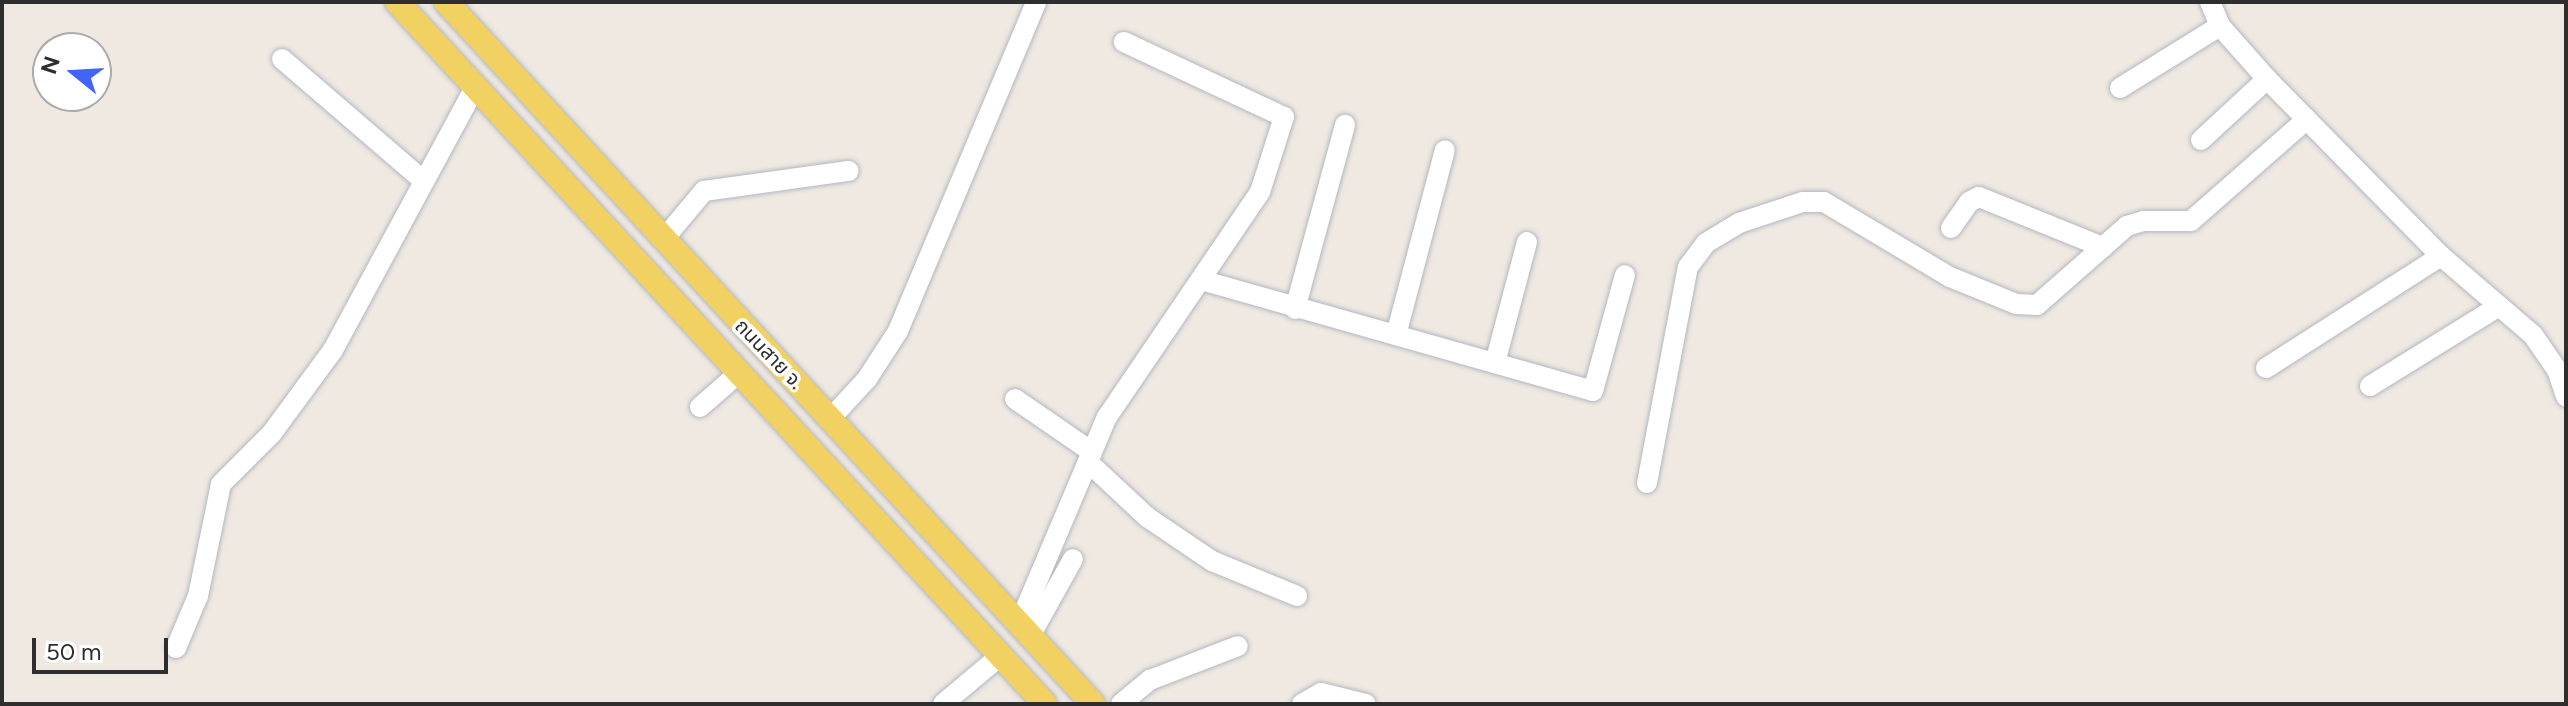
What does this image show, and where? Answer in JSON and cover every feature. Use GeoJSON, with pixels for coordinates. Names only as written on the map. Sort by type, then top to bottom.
{"type":"FeatureCollection","features":[{"type":"Feature","properties":{"kind":"main road","name":"ถนนสาย จ."},"geometry":{"type":"LineString","coordinates":[[397,2],[1045,704]]}},
{"type":"Feature","properties":{"kind":"main road","name":"ถนนสาย จ."},"geometry":{"type":"LineString","coordinates":[[446,2],[1093,704]]}},
{"type":"Feature","properties":{"kind":"street"},"geometry":{"type":"LineString","coordinates":[[831,418],[867,379],[898,331],[1036,2]]}},
{"type":"Feature","properties":{"kind":"street"},"geometry":{"type":"LineString","coordinates":[[2120,88],[2217,10],[2267,79],[2441,256],[2533,335],[2557,370],[2566,396]]}},
{"type":"Feature","properties":{"kind":"street"},"geometry":{"type":"LineString","coordinates":[[1025,630],[1107,417],[1157,337],[1201,280],[1260,192],[1284,117],[1124,42]]}},
{"type":"Feature","properties":{"kind":"street"},"geometry":{"type":"LineString","coordinates":[[282,59],[424,181]]}},
{"type":"Feature","properties":{"kind":"street"},"geometry":{"type":"LineString","coordinates":[[2201,140],[2267,79]]}},
{"type":"Feature","properties":{"kind":"street"},"geometry":{"type":"LineString","coordinates":[[176,648],[198,596],[213,514],[228,473],[272,433],[333,350],[475,87]]}},
{"type":"Feature","properties":{"kind":"street"},"geometry":{"type":"LineString","coordinates":[[1647,483],[1688,267],[1706,243],[1739,223],[1803,202],[1824,202],[1906,254],[2016,304],[2037,305],[2127,226],[2143,221],[2191,221],[2307,119]]}},
{"type":"Feature","properties":{"kind":"street"},"geometry":{"type":"LineString","coordinates":[[1295,309],[1345,125]]}},
{"type":"Feature","properties":{"kind":"street"},"geometry":{"type":"LineString","coordinates":[[1396,335],[1445,150]]}},
{"type":"Feature","properties":{"kind":"street"},"geometry":{"type":"LineString","coordinates":[[663,240],[704,191],[849,171]]}},
{"type":"Feature","properties":{"kind":"street"},"geometry":{"type":"LineString","coordinates":[[1951,228],[1969,202],[1979,197],[2103,247]]}},
{"type":"Feature","properties":{"kind":"street"},"geometry":{"type":"LineString","coordinates":[[1495,363],[1527,242]]}},
{"type":"Feature","properties":{"kind":"street"},"geometry":{"type":"LineString","coordinates":[[2266,368],[2441,256]]}},
{"type":"Feature","properties":{"kind":"street"},"geometry":{"type":"LineString","coordinates":[[1201,280],[1593,391],[1625,275]]}},
{"type":"Feature","properties":{"kind":"street"},"geometry":{"type":"LineString","coordinates":[[2370,386],[2499,306]]}},
{"type":"Feature","properties":{"kind":"street"},"geometry":{"type":"LineString","coordinates":[[700,407],[739,373]]}},
{"type":"Feature","properties":{"kind":"street"},"geometry":{"type":"LineString","coordinates":[[1015,399],[1090,457],[1147,517],[1212,561],[1297,596]]}},
{"type":"Feature","properties":{"kind":"street"},"geometry":{"type":"LineString","coordinates":[[1025,630],[1073,559]]}},
{"type":"Feature","properties":{"kind":"street"},"geometry":{"type":"LineString","coordinates":[[1121,704],[1150,680],[1238,646]]}},
{"type":"Feature","properties":{"kind":"street"},"geometry":{"type":"LineString","coordinates":[[943,704],[1000,656]]}},
{"type":"Feature","properties":{"kind":"street"},"geometry":{"type":"LineString","coordinates":[[1302,704],[1321,693],[1366,704]]}}]}
